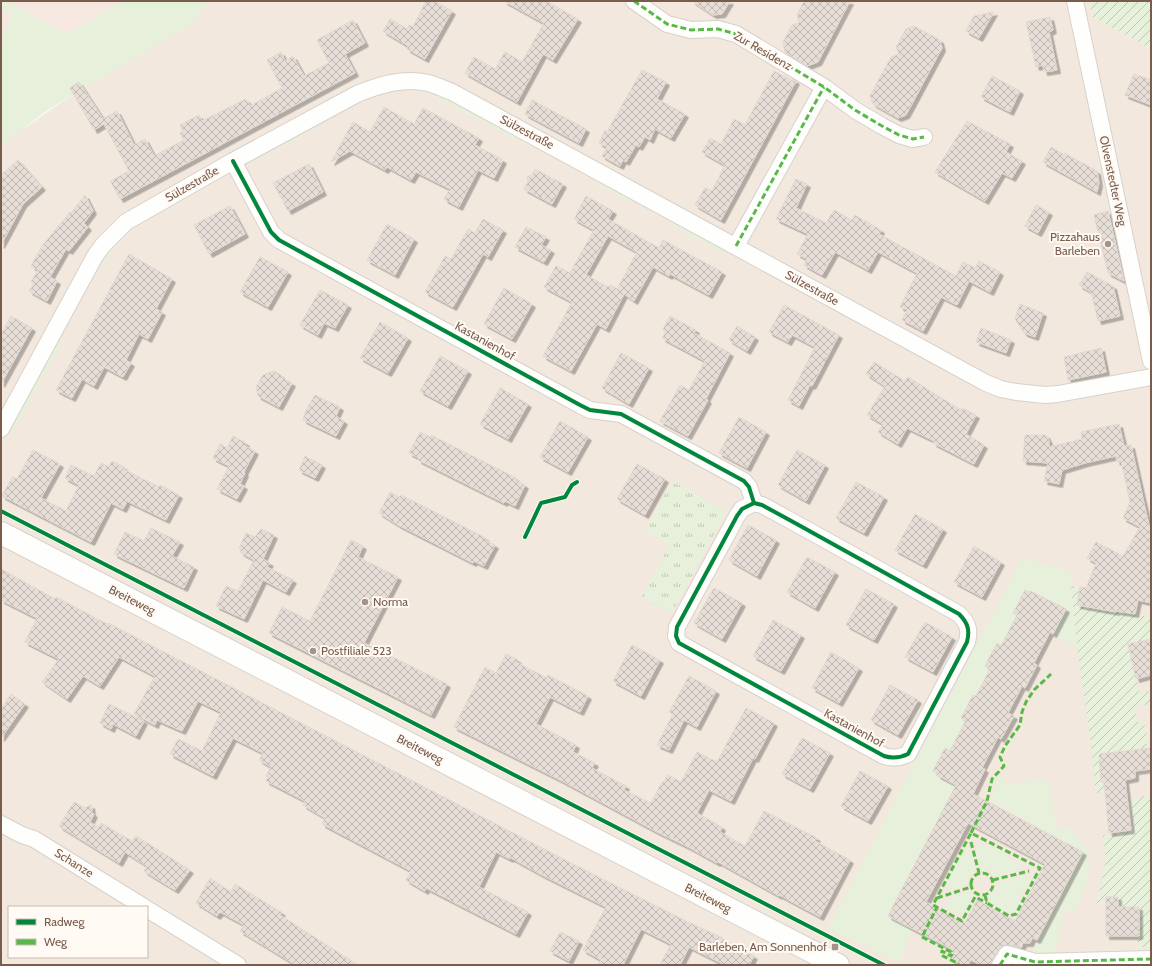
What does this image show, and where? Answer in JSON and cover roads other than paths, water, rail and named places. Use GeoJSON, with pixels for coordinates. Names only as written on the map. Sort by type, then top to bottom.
{"type":"FeatureCollection","features":[{"type":"Feature","properties":{"kind":"street","name":"Zur Residenz"},"geometry":{"type":"LineString","coordinates":[[634,1],[667,24],[691,30],[718,29],[736,34],[824,87],[855,110],[899,135],[913,139],[924,137]]}},
{"type":"Feature","properties":{"kind":"street","name":"Olvenstedter Weg"},"geometry":{"type":"LineString","coordinates":[[1075,1],[1151,360]]}},
{"type":"Feature","properties":{"kind":"street","name":"Sülzestraße"},"geometry":{"type":"LineString","coordinates":[[1,429],[95,256],[103,244],[126,222],[232,161],[357,94],[390,83],[426,82],[452,92],[986,383],[1001,389],[1030,395],[1058,394],[1151,377]]}},
{"type":"Feature","properties":{"kind":"street"},"geometry":{"type":"LineString","coordinates":[[736,246],[824,87]]}},
{"type":"Feature","properties":{"kind":"street","name":"Kastanienhof"},"geometry":{"type":"LineString","coordinates":[[232,161],[271,232],[279,240],[580,405],[590,410],[621,414],[744,481],[749,487],[754,503]]}},
{"type":"Feature","properties":{"kind":"street","name":"Kastanienhof"},"geometry":{"type":"LineString","coordinates":[[754,503],[762,505],[960,614],[965,620],[968,626],[969,634],[967,642],[908,754],[891,759],[884,756],[679,643],[676,636],[677,627],[692,599],[737,516],[742,509],[754,503]]}},
{"type":"Feature","properties":{"kind":"street","name":"Breiteweg"},"geometry":{"type":"LineString","coordinates":[[1,533],[838,965]]}},
{"type":"Feature","properties":{"kind":"street","name":"Schanze"},"geometry":{"type":"LineString","coordinates":[[1,824],[22,835],[34,839],[142,906]]}},
{"type":"Feature","properties":{"kind":"street"},"geometry":{"type":"LineString","coordinates":[[148,910],[238,965]]}},
{"type":"Feature","properties":{"kind":"street"},"geometry":{"type":"LineString","coordinates":[[1000,965],[1007,954],[1034,962],[1151,959]]}},
{"type":"Feature","properties":{"kind":"place","name":"Pizzahaus Barleben"},"geometry":{"type":"Point","coordinates":[1108,244]}},
{"type":"Feature","properties":{"kind":"place","name":"Norma"},"geometry":{"type":"Point","coordinates":[365,602]}},
{"type":"Feature","properties":{"kind":"place","name":"Postfiliale 523"},"geometry":{"type":"Point","coordinates":[313,651]}},
{"type":"Feature","properties":{"kind":"place","name":"Barleben, Am Sonnenhof"},"geometry":{"type":"Point","coordinates":[835,947]}}]}
